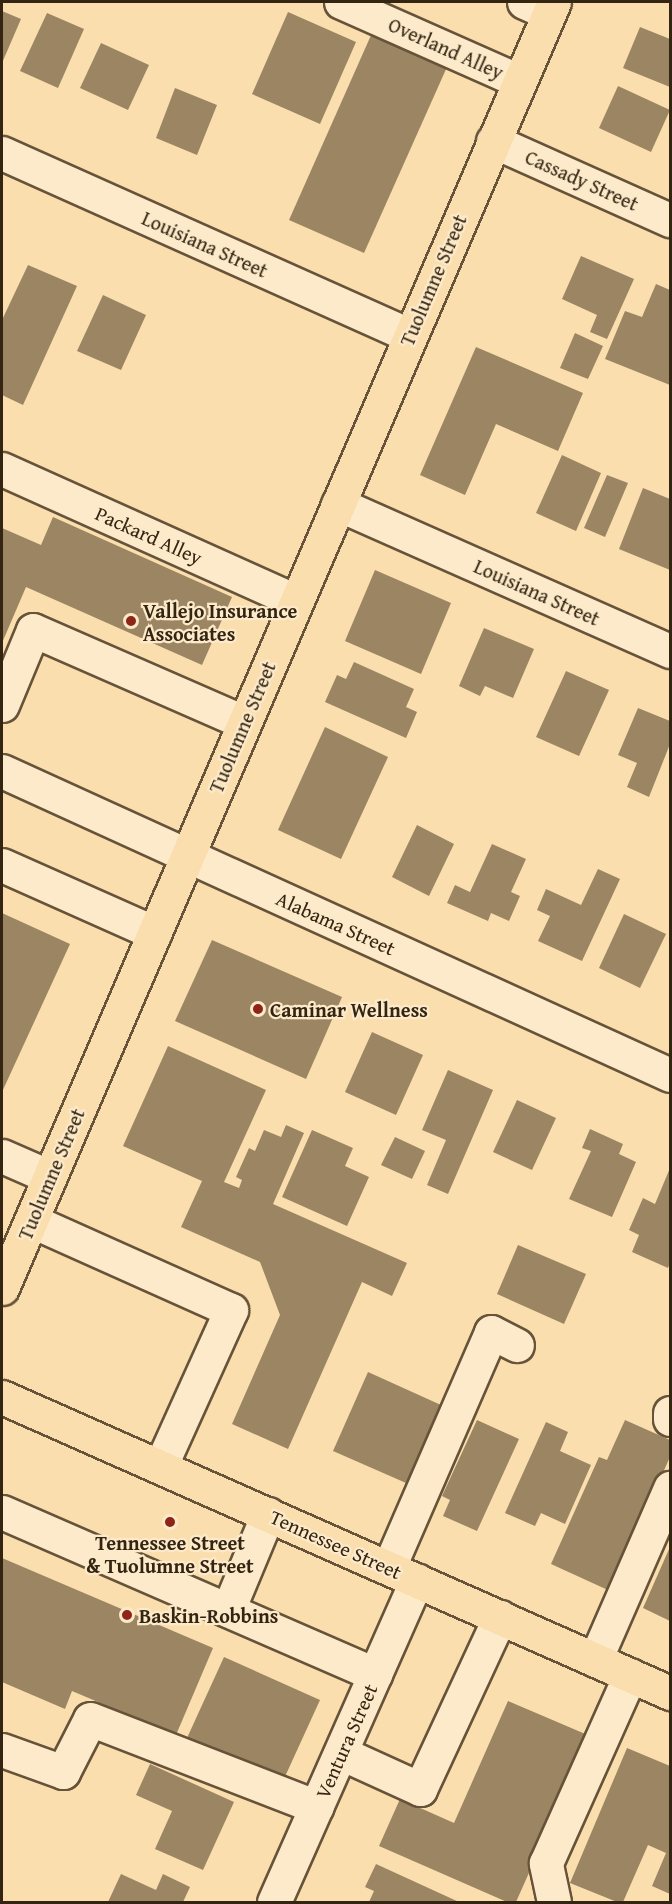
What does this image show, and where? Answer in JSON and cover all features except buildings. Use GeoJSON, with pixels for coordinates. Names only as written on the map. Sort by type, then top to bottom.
{"type":"FeatureCollection","features":[{"type":"Feature","properties":{"kind":"main road","name":"Tuolumne Street"},"geometry":{"type":"LineString","coordinates":[[2,1288],[519,81],[542,5]]}},
{"type":"Feature","properties":{"kind":"main road","name":"Tennessee Street"},"geometry":{"type":"LineString","coordinates":[[2,1397],[670,1693]]}},
{"type":"Feature","properties":{"kind":"street","name":"Overland Alley"},"geometry":{"type":"LineString","coordinates":[[341,2],[519,81]]}},
{"type":"Feature","properties":{"kind":"street","name":"Cassady Street"},"geometry":{"type":"LineString","coordinates":[[493,141],[670,220]]}},
{"type":"Feature","properties":{"kind":"street","name":"Louisiana Street"},"geometry":{"type":"LineString","coordinates":[[2,153],[409,335]]}},
{"type":"Feature","properties":{"kind":"street","name":"Packard Alley"},"geometry":{"type":"LineString","coordinates":[[2,469],[296,601]]}},
{"type":"Feature","properties":{"kind":"street","name":"Louisiana Street"},"geometry":{"type":"LineString","coordinates":[[338,504],[670,651]]}},
{"type":"Feature","properties":{"kind":"street"},"geometry":{"type":"LineString","coordinates":[[2,705],[33,630],[244,722]]}},
{"type":"Feature","properties":{"kind":"street","name":"Alabama Street"},"geometry":{"type":"LineString","coordinates":[[2,771],[670,1075]]}},
{"type":"Feature","properties":{"kind":"street"},"geometry":{"type":"LineString","coordinates":[[2,865],[155,933]]}},
{"type":"Feature","properties":{"kind":"street"},"geometry":{"type":"LineString","coordinates":[[2,1156],[50,1177]]}},
{"type":"Feature","properties":{"kind":"street"},"geometry":{"type":"LineString","coordinates":[[32,1221],[231,1310],[160,1467]]}},
{"type":"Feature","properties":{"kind":"street","name":"Ventura Street"},"geometry":{"type":"LineString","coordinates":[[274,1902],[375,1674],[403,1574],[491,1332],[517,1345]]}},
{"type":"Feature","properties":{"kind":"street"},"geometry":{"type":"LineString","coordinates":[[670,1413],[670,1419]]}},
{"type":"Feature","properties":{"kind":"street"},"geometry":{"type":"LineString","coordinates":[[595,1660],[670,1488]]}},
{"type":"Feature","properties":{"kind":"street"},"geometry":{"type":"LineString","coordinates":[[2,1512],[375,1674]]}},
{"type":"Feature","properties":{"kind":"street"},"geometry":{"type":"LineString","coordinates":[[228,1610],[268,1514]]}},
{"type":"Feature","properties":{"kind":"street"},"geometry":{"type":"LineString","coordinates":[[341,1753],[420,1789],[500,1617]]}},
{"type":"Feature","properties":{"kind":"street"},"geometry":{"type":"LineString","coordinates":[[554,1902],[546,1863],[630,1675]]}},
{"type":"Feature","properties":{"kind":"street"},"geometry":{"type":"LineString","coordinates":[[2,1750],[63,1772],[90,1719],[317,1807]]}},
{"type":"Feature","properties":{"kind":"place","name":"Vallejo Insurance Associates"},"geometry":{"type":"Point","coordinates":[131,621]}},
{"type":"Feature","properties":{"kind":"place","name":"Caminar Wellness"},"geometry":{"type":"Point","coordinates":[258,1009]}},
{"type":"Feature","properties":{"kind":"place","name":"Tennessee Street & Tuolumne Street"},"geometry":{"type":"Point","coordinates":[170,1522]}},
{"type":"Feature","properties":{"kind":"place","name":"Baskin-Robbins"},"geometry":{"type":"Point","coordinates":[127,1615]}}]}
